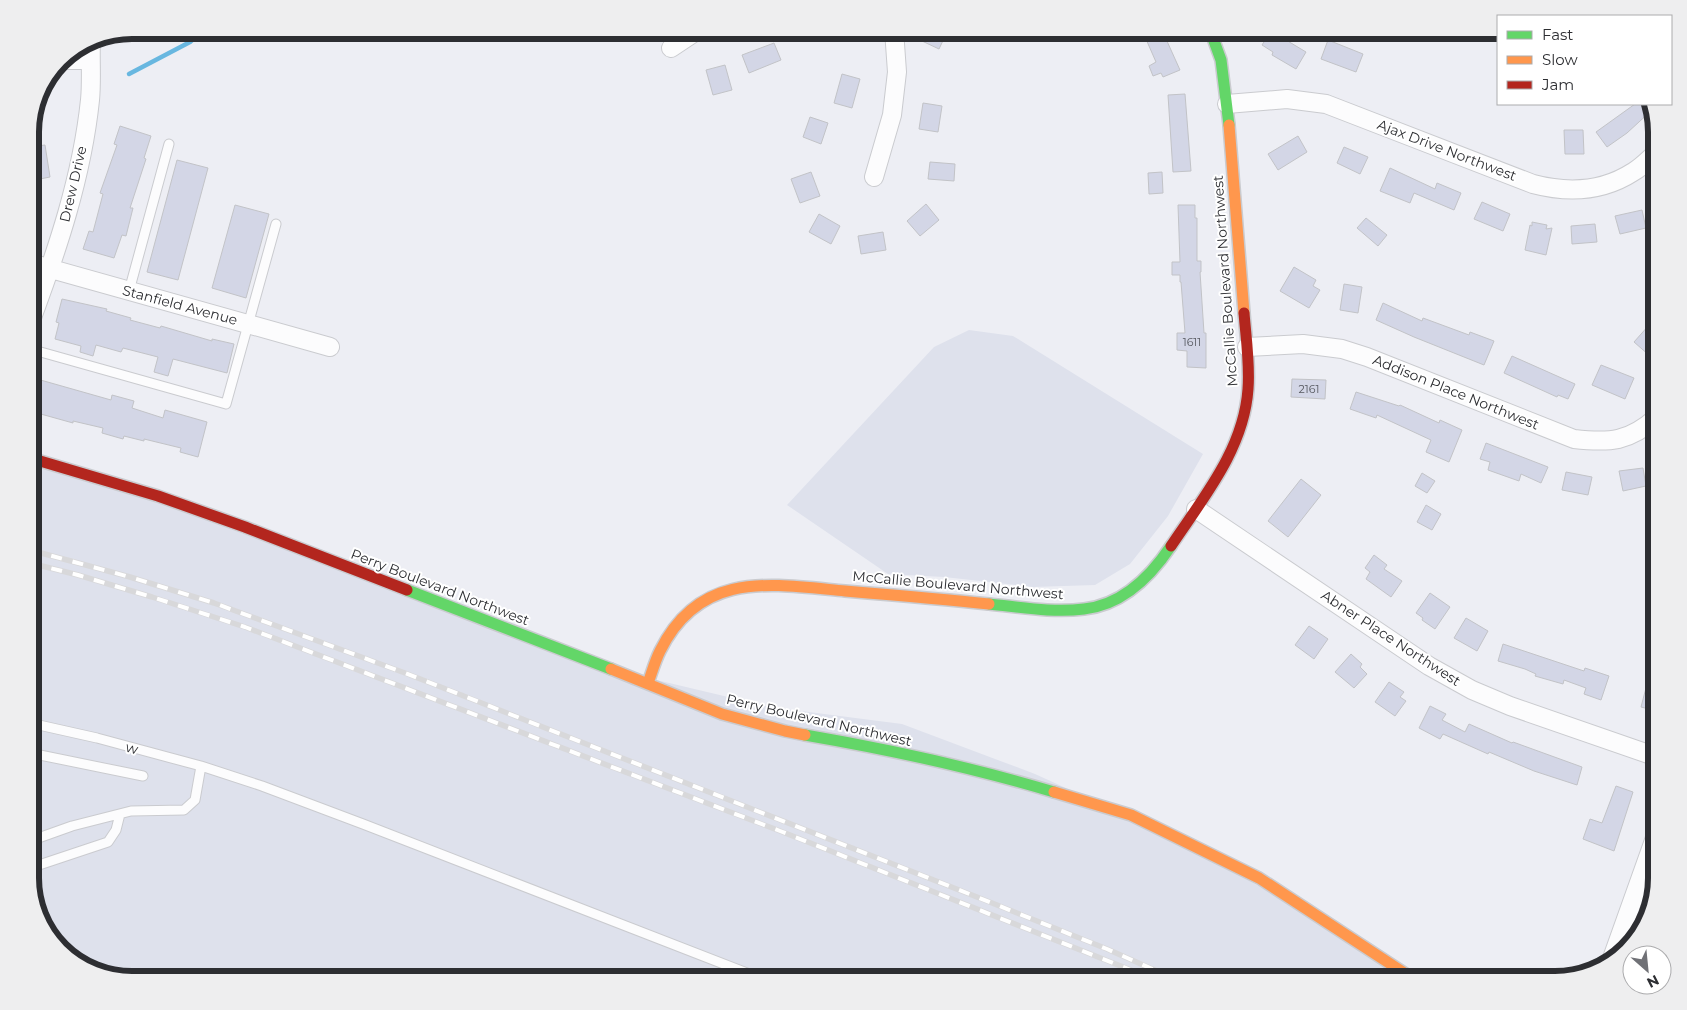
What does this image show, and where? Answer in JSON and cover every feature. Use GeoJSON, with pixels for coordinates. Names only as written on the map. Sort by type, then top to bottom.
{"type":"FeatureCollection","features":[{"type":"Feature","properties":{"kind":"street"},"geometry":{"type":"LineString","coordinates":[[671,48],[684,39]]}},
{"type":"Feature","properties":{"kind":"street"},"geometry":{"type":"LineString","coordinates":[[874,177],[892,115],[897,72],[895,39]]}},
{"type":"Feature","properties":{"kind":"street","name":"McCallie Boulevard Northwest"},"geometry":{"type":"LineString","coordinates":[[648,683],[660,650],[678,623],[699,604],[729,589],[749,585],[773,584],[1058,610],[1086,609],[1117,599],[1144,580],[1160,563],[1225,464],[1240,430],[1248,390],[1227,104],[1221,60],[1213,39]]}},
{"type":"Feature","properties":{"kind":"street","name":"Drew Drive"},"geometry":{"type":"LineString","coordinates":[[39,299],[50,270],[76,184],[90,98],[91,48]]}},
{"type":"Feature","properties":{"kind":"street"},"geometry":{"type":"LineString","coordinates":[[73,60],[90,60]]}},
{"type":"Feature","properties":{"kind":"street","name":"Ajax Drive Northwest"},"geometry":{"type":"LineString","coordinates":[[1227,104],[1287,99],[1326,104],[1533,184],[1552,189],[1575,191],[1606,186],[1634,172],[1648,160]]}},
{"type":"Feature","properties":{"kind":"street","name":"Stanfield Avenue"},"geometry":{"type":"LineString","coordinates":[[39,266],[330,347]]}},
{"type":"Feature","properties":{"kind":"street","name":"Addison Place Northwest"},"geometry":{"type":"LineString","coordinates":[[1246,347],[1303,344],[1342,349],[1367,357],[1574,439],[1601,442],[1626,437],[1648,424]]}},
{"type":"Feature","properties":{"kind":"street","name":"Perry Boulevard Northwest"},"geometry":{"type":"LineString","coordinates":[[39,461],[158,496],[245,527],[648,683],[722,714],[785,731],[856,744],[1015,780],[1132,815],[1258,878],[1401,971]]}},
{"type":"Feature","properties":{"kind":"street","name":"Abner Place Northwest"},"geometry":{"type":"LineString","coordinates":[[1196,510],[1429,666],[1472,690],[1510,706],[1648,754]]}},
{"type":"Feature","properties":{"kind":"street"},"geometry":{"type":"LineString","coordinates":[[1615,949],[1648,857]]}},
{"type":"Feature","properties":{"kind":"lane"},"geometry":{"type":"LineString","coordinates":[[129,292],[170,144]]}},
{"type":"Feature","properties":{"kind":"lane"},"geometry":{"type":"LineString","coordinates":[[39,352],[226,404],[276,224]]}},
{"type":"Feature","properties":{"kind":"lane","name":"w"},"geometry":{"type":"LineString","coordinates":[[39,725],[97,738],[201,766],[303,801],[742,971]]}},
{"type":"Feature","properties":{"kind":"lane"},"geometry":{"type":"LineString","coordinates":[[39,755],[142,776]]}},
{"type":"Feature","properties":{"kind":"lane"},"geometry":{"type":"LineString","coordinates":[[39,837],[72,826],[131,811],[184,810],[195,800],[201,766]]}},
{"type":"Feature","properties":{"kind":"lane"},"geometry":{"type":"LineString","coordinates":[[39,865],[108,842],[116,830],[120,814]]}},
{"type":"Feature","properties":{"kind":"shaded area"},"geometry":{"type":"Polygon","coordinates":[[[969,330],[1013,336],[1203,454],[1168,516],[1130,564],[1095,585],[1033,587],[944,577],[888,574],[787,505],[934,347],[969,330]]]}},
{"type":"Feature","properties":{"kind":"shaded area"},"geometry":{"type":"Polygon","coordinates":[[[39,459],[627,673],[770,707],[902,724],[1035,774],[1176,838],[1405,971],[132,971],[108,968],[85,959],[75,952],[54,930],[44,908],[39,884],[39,459]]]}},
{"type":"Feature","properties":{"kind":"building"},"geometry":{"type":"Polygon","coordinates":[[[923,39],[944,39],[939,49],[922,41],[923,39]]]}},
{"type":"Feature","properties":{"kind":"building"},"geometry":{"type":"Polygon","coordinates":[[[1146,39],[1166,39],[1180,70],[1163,77],[1161,73],[1153,76],[1149,66],[1156,62],[1146,39]]]}},
{"type":"Feature","properties":{"kind":"building"},"geometry":{"type":"Polygon","coordinates":[[[1266,39],[1284,39],[1306,52],[1296,69],[1272,55],[1273,52],[1262,45],[1266,39]]]}},
{"type":"Feature","properties":{"kind":"building"},"geometry":{"type":"Polygon","coordinates":[[[1328,40],[1363,54],[1356,72],[1321,59],[1328,40]]]}},
{"type":"Feature","properties":{"kind":"building"},"geometry":{"type":"Polygon","coordinates":[[[774,43],[781,60],[749,73],[742,55],[774,43]]]}},
{"type":"Feature","properties":{"kind":"building"},"geometry":{"type":"Polygon","coordinates":[[[725,65],[732,90],[713,95],[706,70],[725,65]]]}},
{"type":"Feature","properties":{"kind":"building"},"geometry":{"type":"Polygon","coordinates":[[[842,74],[860,79],[852,108],[834,103],[842,74]]]}},
{"type":"Feature","properties":{"kind":"building"},"geometry":{"type":"Polygon","coordinates":[[[1185,94],[1191,171],[1173,172],[1168,95],[1185,94]]]}},
{"type":"Feature","properties":{"kind":"building"},"geometry":{"type":"Polygon","coordinates":[[[923,103],[942,106],[938,132],[919,129],[923,103]]]}},
{"type":"Feature","properties":{"kind":"building"},"geometry":{"type":"Polygon","coordinates":[[[1634,105],[1644,105],[1646,115],[1627,133],[1607,147],[1596,132],[1634,105]]]}},
{"type":"Feature","properties":{"kind":"building"},"geometry":{"type":"Polygon","coordinates":[[[810,117],[828,123],[821,144],[803,137],[810,117]]]}},
{"type":"Feature","properties":{"kind":"building"},"geometry":{"type":"Polygon","coordinates":[[[120,126],[151,136],[144,158],[146,159],[130,208],[133,208],[126,236],[122,235],[114,258],[83,249],[89,231],[93,232],[103,194],[100,193],[117,145],[114,144],[120,126]]]}},
{"type":"Feature","properties":{"kind":"building"},"geometry":{"type":"Polygon","coordinates":[[[1564,130],[1583,130],[1584,154],[1565,154],[1564,130]]]}},
{"type":"Feature","properties":{"kind":"building"},"geometry":{"type":"Polygon","coordinates":[[[1298,136],[1307,152],[1278,170],[1268,154],[1298,136]]]}},
{"type":"Feature","properties":{"kind":"building"},"geometry":{"type":"Polygon","coordinates":[[[45,145],[50,177],[39,179],[39,146],[45,145]]]}},
{"type":"Feature","properties":{"kind":"building"},"geometry":{"type":"Polygon","coordinates":[[[1344,147],[1368,157],[1360,174],[1337,163],[1344,147]]]}},
{"type":"Feature","properties":{"kind":"building"},"geometry":{"type":"Polygon","coordinates":[[[177,160],[208,168],[178,280],[147,272],[177,160]]]}},
{"type":"Feature","properties":{"kind":"building"},"geometry":{"type":"Polygon","coordinates":[[[930,162],[955,164],[954,181],[928,179],[930,162]]]}},
{"type":"Feature","properties":{"kind":"building"},"geometry":{"type":"Polygon","coordinates":[[[1390,168],[1435,189],[1437,183],[1461,193],[1454,210],[1414,193],[1410,203],[1380,191],[1390,168]]]}},
{"type":"Feature","properties":{"kind":"building"},"geometry":{"type":"Polygon","coordinates":[[[811,172],[820,196],[800,203],[791,179],[811,172]]]}},
{"type":"Feature","properties":{"kind":"building"},"geometry":{"type":"Polygon","coordinates":[[[1162,172],[1163,193],[1149,194],[1148,173],[1162,172]]]}},
{"type":"Feature","properties":{"kind":"building"},"geometry":{"type":"Polygon","coordinates":[[[1482,202],[1510,214],[1503,231],[1474,219],[1482,202]]]}},
{"type":"Feature","properties":{"kind":"building"},"geometry":{"type":"Polygon","coordinates":[[[926,204],[939,220],[920,236],[907,221],[926,204]]]}},
{"type":"Feature","properties":{"kind":"building"},"geometry":{"type":"Polygon","coordinates":[[[235,205],[269,214],[246,298],[212,288],[235,205]]]}},
{"type":"Feature","properties":{"kind":"building"},"geometry":{"type":"Polygon","coordinates":[[[1178,205],[1195,205],[1195,218],[1197,218],[1197,261],[1201,261],[1204,333],[1206,333],[1206,368],[1187,367],[1187,351],[1177,350],[1177,333],[1185,333],[1180,275],[1172,275],[1172,262],[1180,262],[1178,205]]]}},
{"type":"Feature","properties":{"kind":"building"},"geometry":{"type":"Polygon","coordinates":[[[1642,210],[1646,228],[1620,234],[1615,216],[1642,210]]]}},
{"type":"Feature","properties":{"kind":"building"},"geometry":{"type":"Polygon","coordinates":[[[819,214],[840,226],[831,244],[809,232],[819,214]]]}},
{"type":"Feature","properties":{"kind":"building"},"geometry":{"type":"Polygon","coordinates":[[[1366,218],[1387,235],[1378,246],[1357,228],[1366,218]]]}},
{"type":"Feature","properties":{"kind":"building"},"geometry":{"type":"Polygon","coordinates":[[[1532,222],[1547,225],[1546,229],[1552,228],[1546,255],[1525,250],[1532,222]]]}},
{"type":"Feature","properties":{"kind":"building"},"geometry":{"type":"Polygon","coordinates":[[[1595,224],[1597,242],[1572,244],[1571,226],[1595,224]]]}},
{"type":"Feature","properties":{"kind":"building"},"geometry":{"type":"Polygon","coordinates":[[[883,232],[886,250],[861,254],[858,236],[883,232]]]}},
{"type":"Feature","properties":{"kind":"building"},"geometry":{"type":"Polygon","coordinates":[[[1294,267],[1316,280],[1313,286],[1320,290],[1309,308],[1280,291],[1294,267]]]}},
{"type":"Feature","properties":{"kind":"building"},"geometry":{"type":"Polygon","coordinates":[[[1344,284],[1362,287],[1358,313],[1340,310],[1344,284]]]}},
{"type":"Feature","properties":{"kind":"building"},"geometry":{"type":"Polygon","coordinates":[[[62,299],[107,309],[106,311],[131,318],[130,320],[160,328],[161,326],[212,341],[212,339],[234,344],[227,373],[173,359],[168,376],[154,372],[158,357],[123,348],[121,352],[96,345],[93,356],[80,352],[81,346],[55,339],[59,323],[56,322],[62,299]]]}},
{"type":"Feature","properties":{"kind":"building"},"geometry":{"type":"Polygon","coordinates":[[[1383,303],[1422,321],[1423,318],[1469,335],[1470,332],[1494,341],[1484,365],[1376,320],[1383,303]]]}},
{"type":"Feature","properties":{"kind":"building"},"geometry":{"type":"Polygon","coordinates":[[[1648,326],[1648,354],[1634,342],[1648,326]]]}},
{"type":"Feature","properties":{"kind":"building"},"geometry":{"type":"Polygon","coordinates":[[[1512,356],[1575,384],[1568,399],[1558,395],[1557,397],[1504,373],[1512,356]]]}},
{"type":"Feature","properties":{"kind":"building"},"geometry":{"type":"Polygon","coordinates":[[[1601,365],[1634,378],[1625,399],[1592,385],[1601,365]]]}},
{"type":"Feature","properties":{"kind":"building"},"geometry":{"type":"Polygon","coordinates":[[[1292,379],[1326,380],[1325,399],[1291,397],[1292,379]]]}},
{"type":"Feature","properties":{"kind":"building"},"geometry":{"type":"Polygon","coordinates":[[[39,380],[111,400],[112,395],[134,401],[132,408],[163,418],[165,410],[207,422],[198,457],[180,452],[181,448],[144,439],[144,441],[124,436],[123,439],[102,433],[103,428],[73,421],[73,423],[39,414],[39,380]]]}},
{"type":"Feature","properties":{"kind":"building"},"geometry":{"type":"Polygon","coordinates":[[[1356,392],[1400,405],[1439,423],[1440,420],[1462,430],[1449,462],[1426,452],[1431,440],[1377,415],[1376,418],[1350,409],[1356,392]]]}},
{"type":"Feature","properties":{"kind":"building"},"geometry":{"type":"Polygon","coordinates":[[[1486,443],[1548,467],[1541,483],[1521,474],[1519,481],[1488,470],[1490,462],[1480,459],[1486,443]]]}},
{"type":"Feature","properties":{"kind":"building"},"geometry":{"type":"Polygon","coordinates":[[[1643,468],[1646,486],[1623,491],[1619,471],[1643,468]]]}},
{"type":"Feature","properties":{"kind":"building"},"geometry":{"type":"Polygon","coordinates":[[[1566,472],[1592,477],[1588,495],[1562,490],[1566,472]]]}},
{"type":"Feature","properties":{"kind":"building"},"geometry":{"type":"Polygon","coordinates":[[[1422,473],[1435,481],[1427,493],[1415,486],[1422,473]]]}},
{"type":"Feature","properties":{"kind":"building"},"geometry":{"type":"Polygon","coordinates":[[[1301,479],[1321,495],[1288,537],[1268,521],[1301,479]]]}},
{"type":"Feature","properties":{"kind":"building"},"geometry":{"type":"Polygon","coordinates":[[[1426,505],[1441,514],[1432,530],[1417,522],[1426,505]]]}},
{"type":"Feature","properties":{"kind":"building"},"geometry":{"type":"Polygon","coordinates":[[[1374,555],[1387,565],[1384,569],[1402,581],[1391,597],[1366,579],[1370,572],[1365,568],[1374,555]]]}},
{"type":"Feature","properties":{"kind":"building"},"geometry":{"type":"Polygon","coordinates":[[[1430,593],[1450,607],[1435,629],[1416,613],[1430,593]]]}},
{"type":"Feature","properties":{"kind":"building"},"geometry":{"type":"Polygon","coordinates":[[[1466,618],[1488,631],[1477,651],[1454,638],[1466,618]]]}},
{"type":"Feature","properties":{"kind":"building"},"geometry":{"type":"Polygon","coordinates":[[[1309,626],[1328,639],[1314,659],[1295,645],[1309,626]]]}},
{"type":"Feature","properties":{"kind":"building"},"geometry":{"type":"Polygon","coordinates":[[[1503,644],[1584,671],[1585,668],[1609,676],[1601,700],[1584,694],[1586,688],[1564,680],[1563,684],[1535,676],[1536,674],[1525,669],[1498,661],[1503,644]]]}},
{"type":"Feature","properties":{"kind":"building"},"geometry":{"type":"Polygon","coordinates":[[[1351,654],[1362,664],[1360,667],[1367,674],[1354,688],[1335,672],[1351,654]]]}},
{"type":"Feature","properties":{"kind":"building"},"geometry":{"type":"Polygon","coordinates":[[[1648,680],[1648,709],[1641,707],[1648,680]]]}},
{"type":"Feature","properties":{"kind":"building"},"geometry":{"type":"Polygon","coordinates":[[[1389,682],[1404,692],[1400,697],[1406,701],[1395,716],[1375,702],[1389,682]]]}},
{"type":"Feature","properties":{"kind":"building"},"geometry":{"type":"Polygon","coordinates":[[[1430,706],[1446,714],[1442,720],[1465,732],[1469,724],[1512,743],[1582,767],[1577,785],[1534,771],[1489,752],[1488,754],[1443,734],[1440,739],[1419,728],[1430,706]]]}},
{"type":"Feature","properties":{"kind":"building"},"geometry":{"type":"Polygon","coordinates":[[[1616,786],[1633,792],[1614,851],[1583,839],[1590,819],[1602,823],[1616,786]]]}},
{"type":"Feature","properties":{"kind":"waterway"},"geometry":{"type":"LineString","coordinates":[[129,74],[193,39]]}},
{"type":"Feature","properties":{"kind":"railway"},"geometry":{"type":"LineString","coordinates":[[39,552],[130,577],[214,603],[405,673],[977,897],[1157,971]]}},
{"type":"Feature","properties":{"kind":"railway"},"geometry":{"type":"LineString","coordinates":[[39,565],[152,597],[245,627],[780,831],[1133,971]]}},
{"type":"Feature","properties":{"kind":"traffic: fast"},"geometry":{"type":"LineString","coordinates":[[1213,39],[1221,60],[1229,125]]}},
{"type":"Feature","properties":{"kind":"traffic: fast"},"geometry":{"type":"LineString","coordinates":[[989,604],[1036,609],[1072,610],[1111,602],[1145,578],[1171,546]]}},
{"type":"Feature","properties":{"kind":"traffic: fast"},"geometry":{"type":"LineString","coordinates":[[407,590],[611,669]]}},
{"type":"Feature","properties":{"kind":"traffic: fast"},"geometry":{"type":"LineString","coordinates":[[805,735],[930,760],[1054,792]]}},
{"type":"Feature","properties":{"kind":"traffic: slow"},"geometry":{"type":"LineString","coordinates":[[1229,125],[1244,313]]}},
{"type":"Feature","properties":{"kind":"traffic: slow"},"geometry":{"type":"LineString","coordinates":[[648,683],[660,651],[676,625],[695,606],[717,595],[740,588],[790,586],[989,604]]}},
{"type":"Feature","properties":{"kind":"traffic: slow"},"geometry":{"type":"LineString","coordinates":[[611,669],[722,714],[805,735]]}},
{"type":"Feature","properties":{"kind":"traffic: slow"},"geometry":{"type":"LineString","coordinates":[[1054,792],[1131,815],[1259,878],[1401,971]]}},
{"type":"Feature","properties":{"kind":"traffic: jam"},"geometry":{"type":"LineString","coordinates":[[1171,546],[1220,472],[1239,432],[1245,411],[1248,389],[1244,313]]}},
{"type":"Feature","properties":{"kind":"traffic: jam"},"geometry":{"type":"LineString","coordinates":[[39,461],[158,496],[245,527],[407,590]]}}]}
